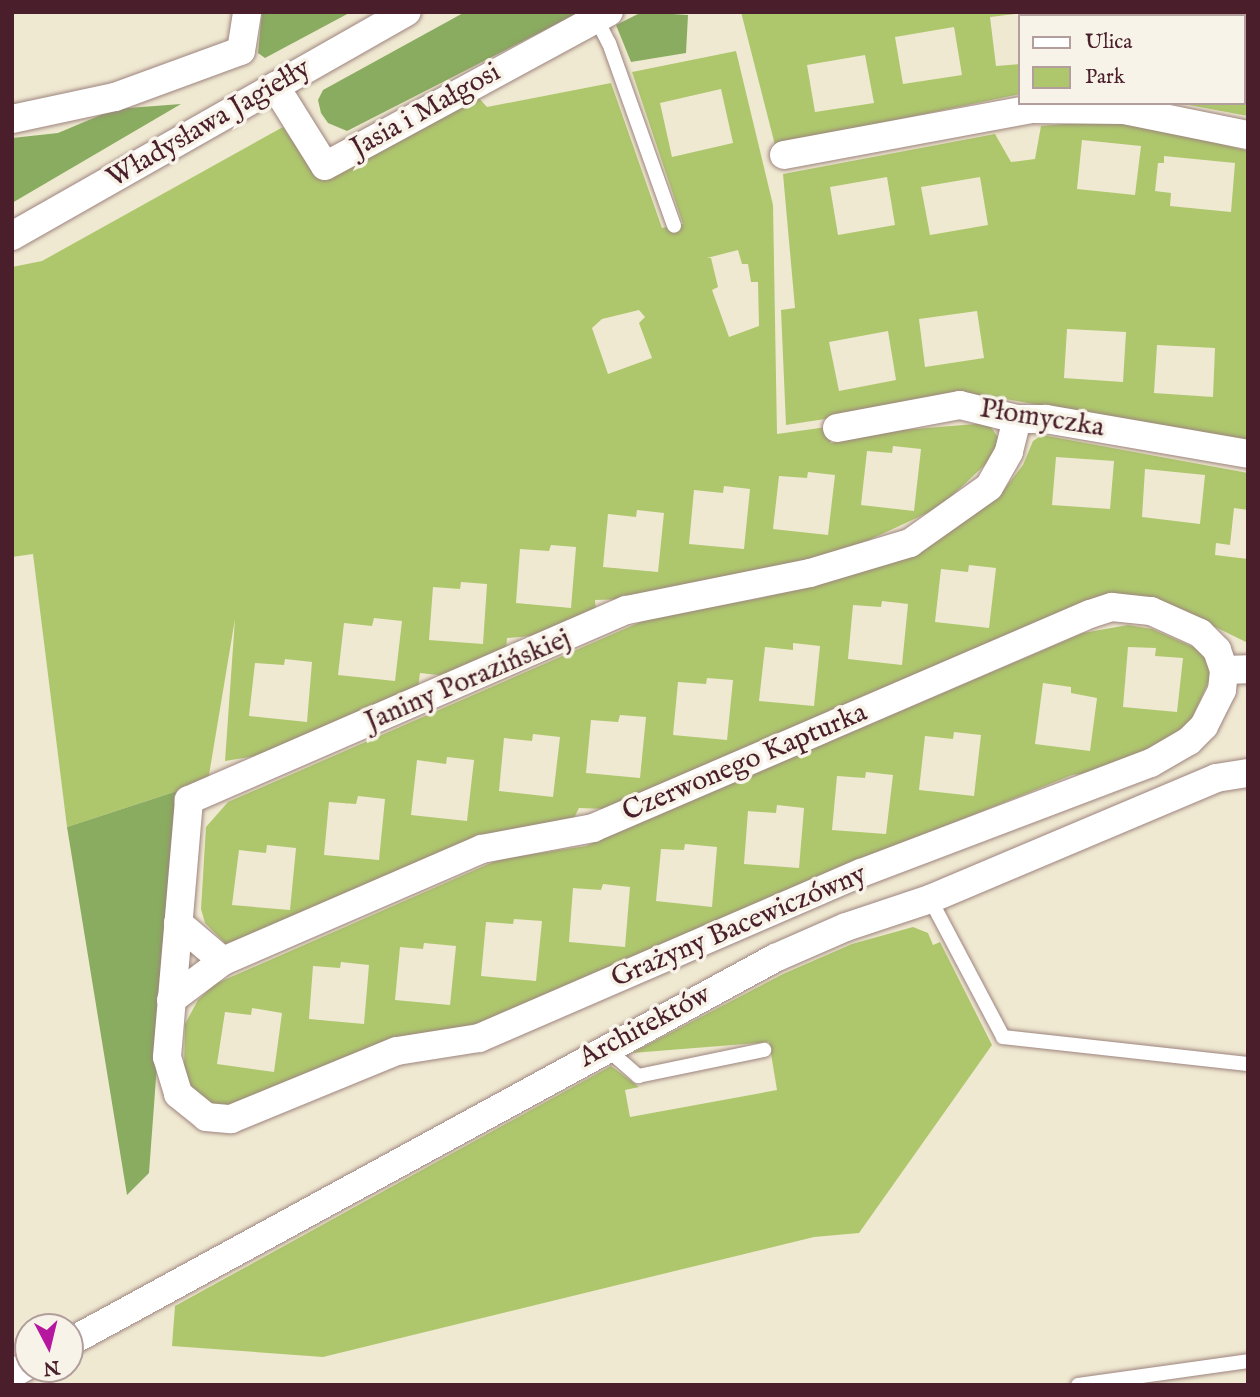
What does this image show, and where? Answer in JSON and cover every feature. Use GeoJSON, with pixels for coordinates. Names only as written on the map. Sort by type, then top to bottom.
{"type":"FeatureCollection","features":[{"type":"Feature","properties":{"kind":"street"},"geometry":{"type":"LineString","coordinates":[[12,119],[115,97],[241,51],[247,12]]}},
{"type":"Feature","properties":{"kind":"street","name":"Władysława Jagiełły"},"geometry":{"type":"LineString","coordinates":[[12,236],[407,12]]}},
{"type":"Feature","properties":{"kind":"street","name":"Jasia i Małgosi"},"geometry":{"type":"LineString","coordinates":[[275,86],[325,166],[603,15]]}},
{"type":"Feature","properties":{"kind":"street"},"geometry":{"type":"LineString","coordinates":[[783,155],[1032,109],[1124,110],[1248,135]]}},
{"type":"Feature","properties":{"kind":"street","name":"Płomyczka"},"geometry":{"type":"LineString","coordinates":[[837,428],[960,405],[1017,419],[1046,419],[1248,454]]}},
{"type":"Feature","properties":{"kind":"street","name":"Janiny Porazińskiej"},"geometry":{"type":"LineString","coordinates":[[206,1117],[186,1103],[172,1082],[167,1057],[189,800],[626,610],[797,576],[910,543],[989,487],[1009,452],[1017,419]]}},
{"type":"Feature","properties":{"kind":"street","name":"Czerwonego Kapturka"},"geometry":{"type":"LineString","coordinates":[[171,1000],[223,961],[482,849],[593,828],[1112,607],[1151,611],[1200,633],[1236,669]]}},
{"type":"Feature","properties":{"kind":"street","name":"Grażyny Bacewiczówny"},"geometry":{"type":"LineString","coordinates":[[206,1117],[245,1116],[397,1051],[479,1038],[861,873],[1151,763],[1189,741],[1204,726],[1236,669]]}},
{"type":"Feature","properties":{"kind":"street","name":"Architektów"},"geometry":{"type":"LineString","coordinates":[[84,1334],[775,958],[846,927],[930,899],[1216,778],[1248,773]]}},
{"type":"Feature","properties":{"kind":"street"},"geometry":{"type":"LineString","coordinates":[[178,923],[223,961]]}},
{"type":"Feature","properties":{"kind":"lane"},"geometry":{"type":"LineString","coordinates":[[603,15],[609,43],[674,226]]}},
{"type":"Feature","properties":{"kind":"lane"},"geometry":{"type":"LineString","coordinates":[[930,899],[1003,1037],[1248,1064]]}},
{"type":"Feature","properties":{"kind":"lane"},"geometry":{"type":"LineString","coordinates":[[606,1048],[638,1076],[764,1050]]}},
{"type":"Feature","properties":{"kind":"lane"},"geometry":{"type":"LineString","coordinates":[[1078,1385],[1248,1362]]}},
{"type":"Feature","properties":{"kind":"green space"},"geometry":{"type":"Polygon","coordinates":[[[262,12],[351,12],[265,58],[258,53],[262,12]]]}},
{"type":"Feature","properties":{"kind":"green space"},"geometry":{"type":"Polygon","coordinates":[[[465,12],[580,12],[347,131],[328,123],[321,113],[318,100],[323,90],[465,12]]]}},
{"type":"Feature","properties":{"kind":"green space"},"geometry":{"type":"Polygon","coordinates":[[[642,12],[688,15],[686,53],[631,62],[616,25],[642,12]]]}},
{"type":"Feature","properties":{"kind":"green space"},"geometry":{"type":"Polygon","coordinates":[[[741,12],[1034,12],[990,17],[996,66],[1018,64],[1018,94],[775,145],[741,12]],[[954,27],[895,37],[903,84],[962,75],[954,27]],[[865,55],[807,65],[815,112],[874,103],[865,55]]]}},
{"type":"Feature","properties":{"kind":"green space"},"geometry":{"type":"Polygon","coordinates":[[[1052,12],[1248,12],[1248,21],[1246,14],[1052,12]]]}},
{"type":"Feature","properties":{"kind":"green space"},"geometry":{"type":"Polygon","coordinates":[[[1248,22],[1248,116],[1189,105],[1246,105],[1248,22]]]}},
{"type":"Feature","properties":{"kind":"green space"},"geometry":{"type":"Polygon","coordinates":[[[736,51],[773,205],[777,434],[827,427],[831,443],[902,430],[988,423],[1000,440],[990,460],[940,507],[867,541],[762,574],[628,599],[595,600],[596,611],[544,635],[507,638],[506,652],[447,676],[420,673],[418,688],[269,754],[225,761],[235,619],[208,781],[67,827],[33,554],[12,557],[12,267],[42,261],[283,127],[318,178],[475,94],[487,107],[611,83],[662,228],[683,224],[632,72],[736,51]],[[721,89],[660,103],[672,157],[733,143],[721,89]],[[738,250],[707,258],[711,258],[718,287],[712,290],[729,337],[759,326],[758,282],[751,282],[748,264],[742,264],[738,250]],[[639,310],[602,319],[592,328],[608,374],[652,358],[639,323],[645,317],[639,310]],[[893,446],[892,453],[867,451],[861,505],[914,511],[921,449],[893,446]],[[808,472],[807,478],[779,476],[773,529],[828,535],[835,475],[808,472]],[[724,486],[723,493],[694,490],[689,544],[744,549],[750,489],[724,486]],[[637,510],[636,517],[608,514],[603,567],[658,572],[664,513],[637,510]],[[551,545],[549,551],[520,549],[516,603],[571,608],[576,547],[551,545]],[[461,582],[460,589],[433,587],[429,640],[483,644],[487,584],[461,582]],[[374,618],[372,626],[344,623],[338,675],[395,681],[402,621],[374,618]],[[285,659],[284,665],[255,663],[249,716],[307,722],[312,662],[285,659]]]}},
{"type":"Feature","properties":{"kind":"green space"},"geometry":{"type":"Polygon","coordinates":[[[181,104],[12,203],[12,138],[58,133],[115,109],[181,104]]]}},
{"type":"Feature","properties":{"kind":"green space"},"geometry":{"type":"Polygon","coordinates":[[[1088,122],[1152,126],[1248,151],[1248,445],[1001,398],[968,397],[786,425],[781,310],[795,308],[783,174],[995,134],[1011,162],[1035,159],[1041,126],[1088,122]],[[1082,140],[1077,189],[1135,195],[1141,146],[1082,140]],[[1164,156],[1164,163],[1158,163],[1155,191],[1171,193],[1170,206],[1231,212],[1235,163],[1164,156]],[[887,177],[830,187],[838,235],[895,225],[887,177]],[[980,177],[921,187],[930,235],[988,225],[980,177]],[[977,311],[919,319],[925,367],[984,358],[977,311]],[[1067,329],[1064,378],[1123,382],[1126,332],[1067,329]],[[888,331],[829,342],[839,391],[896,380],[888,331]],[[1157,345],[1154,393],[1213,397],[1215,348],[1157,345]]]}},
{"type":"Feature","properties":{"kind":"green space"},"geometry":{"type":"Polygon","coordinates":[[[1042,435],[1248,473],[1248,510],[1234,508],[1230,545],[1216,543],[1215,555],[1248,559],[1248,643],[1162,601],[1118,595],[605,809],[579,808],[570,826],[498,832],[226,944],[205,923],[201,909],[206,827],[228,802],[652,617],[761,598],[922,548],[1003,491],[1023,465],[1033,441],[1042,435]],[[1056,457],[1052,505],[1110,509],[1114,461],[1056,457]],[[1145,469],[1142,517],[1200,524],[1205,475],[1145,469]],[[969,565],[968,572],[941,569],[935,622],[989,628],[996,568],[969,565]],[[882,601],[881,607],[853,605],[848,659],[902,665],[908,604],[882,601]],[[793,643],[793,650],[765,647],[759,701],[814,706],[820,646],[793,643]],[[707,678],[706,684],[678,682],[673,735],[727,740],[733,680],[707,678]],[[620,715],[618,722],[591,720],[586,773],[640,778],[646,717],[620,715]],[[533,734],[532,741],[504,738],[499,791],[553,797],[560,737],[533,734]],[[447,757],[446,764],[417,760],[411,815],[467,821],[474,760],[447,757]],[[358,796],[356,804],[329,802],[324,855],[379,860],[385,799],[358,796]],[[267,845],[266,853],[239,850],[232,905],[290,910],[296,848],[267,845]]]}},
{"type":"Feature","properties":{"kind":"green space"},"geometry":{"type":"Polygon","coordinates":[[[1128,625],[1152,629],[1200,650],[1211,668],[1209,681],[1187,729],[1160,748],[1095,772],[1072,775],[926,834],[470,1030],[230,1108],[208,1103],[192,1088],[184,1070],[185,1024],[198,1000],[215,984],[500,859],[586,846],[1083,633],[1128,625]],[[1128,647],[1123,707],[1177,712],[1183,658],[1155,656],[1156,648],[1128,647]],[[1043,683],[1035,744],[1090,751],[1097,698],[1071,693],[1071,687],[1043,683]],[[954,732],[953,739],[925,736],[919,790],[974,796],[981,735],[954,732]],[[866,772],[865,778],[837,776],[832,830],[886,834],[893,775],[866,772]],[[777,805],[776,813],[748,811],[744,864],[799,868],[804,808],[777,805]],[[685,844],[684,850],[661,849],[656,901],[712,907],[717,847],[685,844]],[[603,884],[601,890],[573,888],[569,942],[625,947],[630,887],[603,884]],[[514,919],[513,924],[486,922],[481,976],[536,981],[542,921],[514,919]],[[424,943],[423,949],[400,947],[395,1000],[450,1005],[456,946],[424,943]],[[341,962],[340,968],[313,966],[309,1019],[364,1024],[369,965],[341,962]],[[252,1008],[251,1015],[225,1012],[217,1064],[274,1072],[282,1013],[252,1008]]]}},
{"type":"Feature","properties":{"kind":"green space"},"geometry":{"type":"Polygon","coordinates":[[[208,781],[177,794],[149,1173],[127,1195],[67,827],[208,781]]]}},
{"type":"Feature","properties":{"kind":"green space"},"geometry":{"type":"Polygon","coordinates":[[[913,927],[928,933],[933,945],[940,942],[992,1045],[859,1233],[814,1237],[323,1357],[172,1346],[175,1306],[611,1066],[639,1087],[625,1090],[630,1117],[777,1090],[769,1042],[632,1053],[783,974],[852,944],[913,927]]]}}]}
